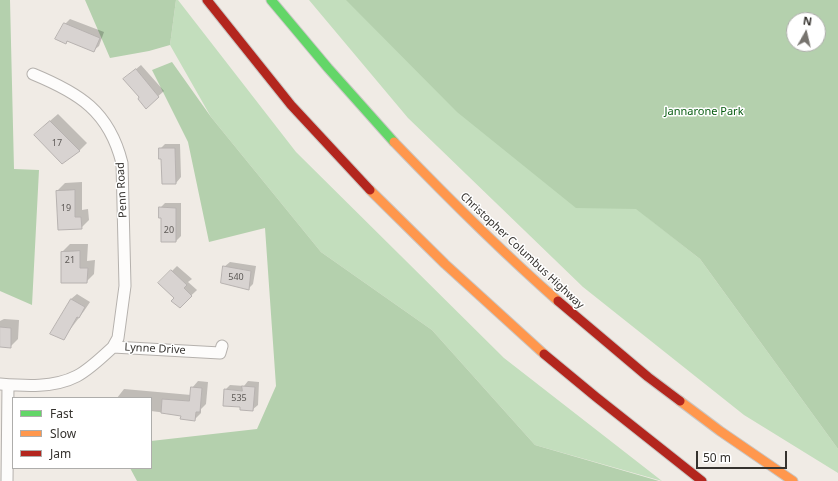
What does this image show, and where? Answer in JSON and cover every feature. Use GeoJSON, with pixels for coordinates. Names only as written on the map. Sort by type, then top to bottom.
{"type":"FeatureCollection","features":[{"type":"Feature","properties":{"kind":"highway"},"geometry":{"type":"LineString","coordinates":[[207,0],[302,118],[393,215],[456,276],[527,341],[590,394],[702,481]]}},
{"type":"Feature","properties":{"kind":"highway","name":"Christopher Columbus Highway"},"geometry":{"type":"LineString","coordinates":[[271,0],[308,46],[367,114],[450,201],[521,268],[598,336],[667,392],[750,453],[793,481]]}},
{"type":"Feature","properties":{"kind":"street","name":"Penn Road"},"geometry":{"type":"LineString","coordinates":[[33,74],[75,93],[86,102],[112,134],[118,147],[122,163],[125,286],[118,338],[113,347]]}},
{"type":"Feature","properties":{"kind":"street","name":"Lynne Drive"},"geometry":{"type":"LineString","coordinates":[[4,384],[50,385],[65,381],[90,367],[113,347],[220,353],[222,346]]}},
{"type":"Feature","properties":{"kind":"street"},"geometry":{"type":"LineString","coordinates":[[4,384],[7,481]]}},
{"type":"Feature","properties":{"kind":"green space"},"geometry":{"type":"Polygon","coordinates":[[[0,0],[10,0],[14,169],[39,170],[32,305],[0,291],[0,0]]]}},
{"type":"Feature","properties":{"kind":"green space"},"geometry":{"type":"Polygon","coordinates":[[[85,0],[176,0],[170,45],[149,51],[110,58],[85,0]]]}},
{"type":"Feature","properties":{"kind":"green space"},"geometry":{"type":"Polygon","coordinates":[[[176,0],[178,0],[296,152],[504,358],[662,481],[535,445],[432,330],[321,252],[211,117],[170,45],[176,0]]]}},
{"type":"Feature","properties":{"kind":"green space","name":"Jannarone Park"},"geometry":{"type":"Polygon","coordinates":[[[309,0],[838,0],[838,241],[647,217],[700,259],[838,449],[838,473],[744,415],[583,287],[408,118],[309,0]]]}},
{"type":"Feature","properties":{"kind":"green space","name":"Jannarone Park"},"geometry":{"type":"Polygon","coordinates":[[[346,0],[838,0],[838,449],[700,259],[636,209],[576,208],[457,112],[346,0]]]}},
{"type":"Feature","properties":{"kind":"green space"},"geometry":{"type":"Polygon","coordinates":[[[172,62],[211,117],[321,252],[432,330],[535,445],[659,481],[137,481],[131,469],[152,469],[152,441],[257,429],[276,386],[265,228],[209,242],[188,142],[152,70],[172,62]]]}},
{"type":"Feature","properties":{"kind":"building"},"geometry":{"type":"Polygon","coordinates":[[[64,23],[100,38],[94,52],[67,41],[66,44],[55,39],[64,23]]]}},
{"type":"Feature","properties":{"kind":"building"},"geometry":{"type":"Polygon","coordinates":[[[136,69],[159,97],[146,109],[138,99],[139,97],[123,79],[136,69]]]}},
{"type":"Feature","properties":{"kind":"building"},"geometry":{"type":"Polygon","coordinates":[[[50,121],[80,151],[62,164],[34,135],[50,121]]]}},
{"type":"Feature","properties":{"kind":"building"},"geometry":{"type":"Polygon","coordinates":[[[159,148],[175,148],[176,184],[162,184],[159,148]]]}},
{"type":"Feature","properties":{"kind":"building"},"geometry":{"type":"Polygon","coordinates":[[[75,190],[75,217],[81,217],[82,229],[58,230],[56,191],[75,190]]]}},
{"type":"Feature","properties":{"kind":"building"},"geometry":{"type":"Polygon","coordinates":[[[159,207],[176,208],[176,242],[161,242],[161,218],[159,218],[159,207]]]}},
{"type":"Feature","properties":{"kind":"building"},"geometry":{"type":"Polygon","coordinates":[[[80,251],[80,268],[88,268],[87,283],[61,283],[61,252],[80,251]]]}},
{"type":"Feature","properties":{"kind":"building"},"geometry":{"type":"Polygon","coordinates":[[[223,266],[251,271],[249,290],[221,283],[223,266]]]}},
{"type":"Feature","properties":{"kind":"building"},"geometry":{"type":"Polygon","coordinates":[[[171,270],[187,285],[184,288],[192,296],[180,308],[171,301],[174,298],[158,283],[171,270]]]}},
{"type":"Feature","properties":{"kind":"building"},"geometry":{"type":"Polygon","coordinates":[[[71,299],[85,307],[79,318],[77,317],[64,340],[50,334],[71,299]]]}},
{"type":"Feature","properties":{"kind":"building"},"geometry":{"type":"Polygon","coordinates":[[[0,327],[11,328],[11,348],[0,347],[0,327]]]}},
{"type":"Feature","properties":{"kind":"building"},"geometry":{"type":"Polygon","coordinates":[[[242,386],[255,387],[253,411],[240,410],[240,407],[223,406],[224,389],[242,391],[242,386]]]}},
{"type":"Feature","properties":{"kind":"building"},"geometry":{"type":"Polygon","coordinates":[[[191,387],[202,388],[200,412],[196,412],[195,421],[180,419],[181,416],[161,413],[162,399],[189,401],[191,387]]]}},
{"type":"Feature","properties":{"kind":"traffic: fast"},"geometry":{"type":"LineString","coordinates":[[271,0],[328,68],[394,142]]}},
{"type":"Feature","properties":{"kind":"traffic: slow"},"geometry":{"type":"LineString","coordinates":[[394,142],[474,223],[558,301]]}},
{"type":"Feature","properties":{"kind":"traffic: slow"},"geometry":{"type":"LineString","coordinates":[[370,190],[445,264],[544,354]]}},
{"type":"Feature","properties":{"kind":"traffic: slow"},"geometry":{"type":"LineString","coordinates":[[680,401],[720,431],[793,481]]}},
{"type":"Feature","properties":{"kind":"traffic: jam"},"geometry":{"type":"LineString","coordinates":[[207,0],[291,105],[370,190]]}},
{"type":"Feature","properties":{"kind":"traffic: jam"},"geometry":{"type":"LineString","coordinates":[[558,301],[648,377],[680,401]]}},
{"type":"Feature","properties":{"kind":"traffic: jam"},"geometry":{"type":"LineString","coordinates":[[544,354],[702,481]]}}]}
